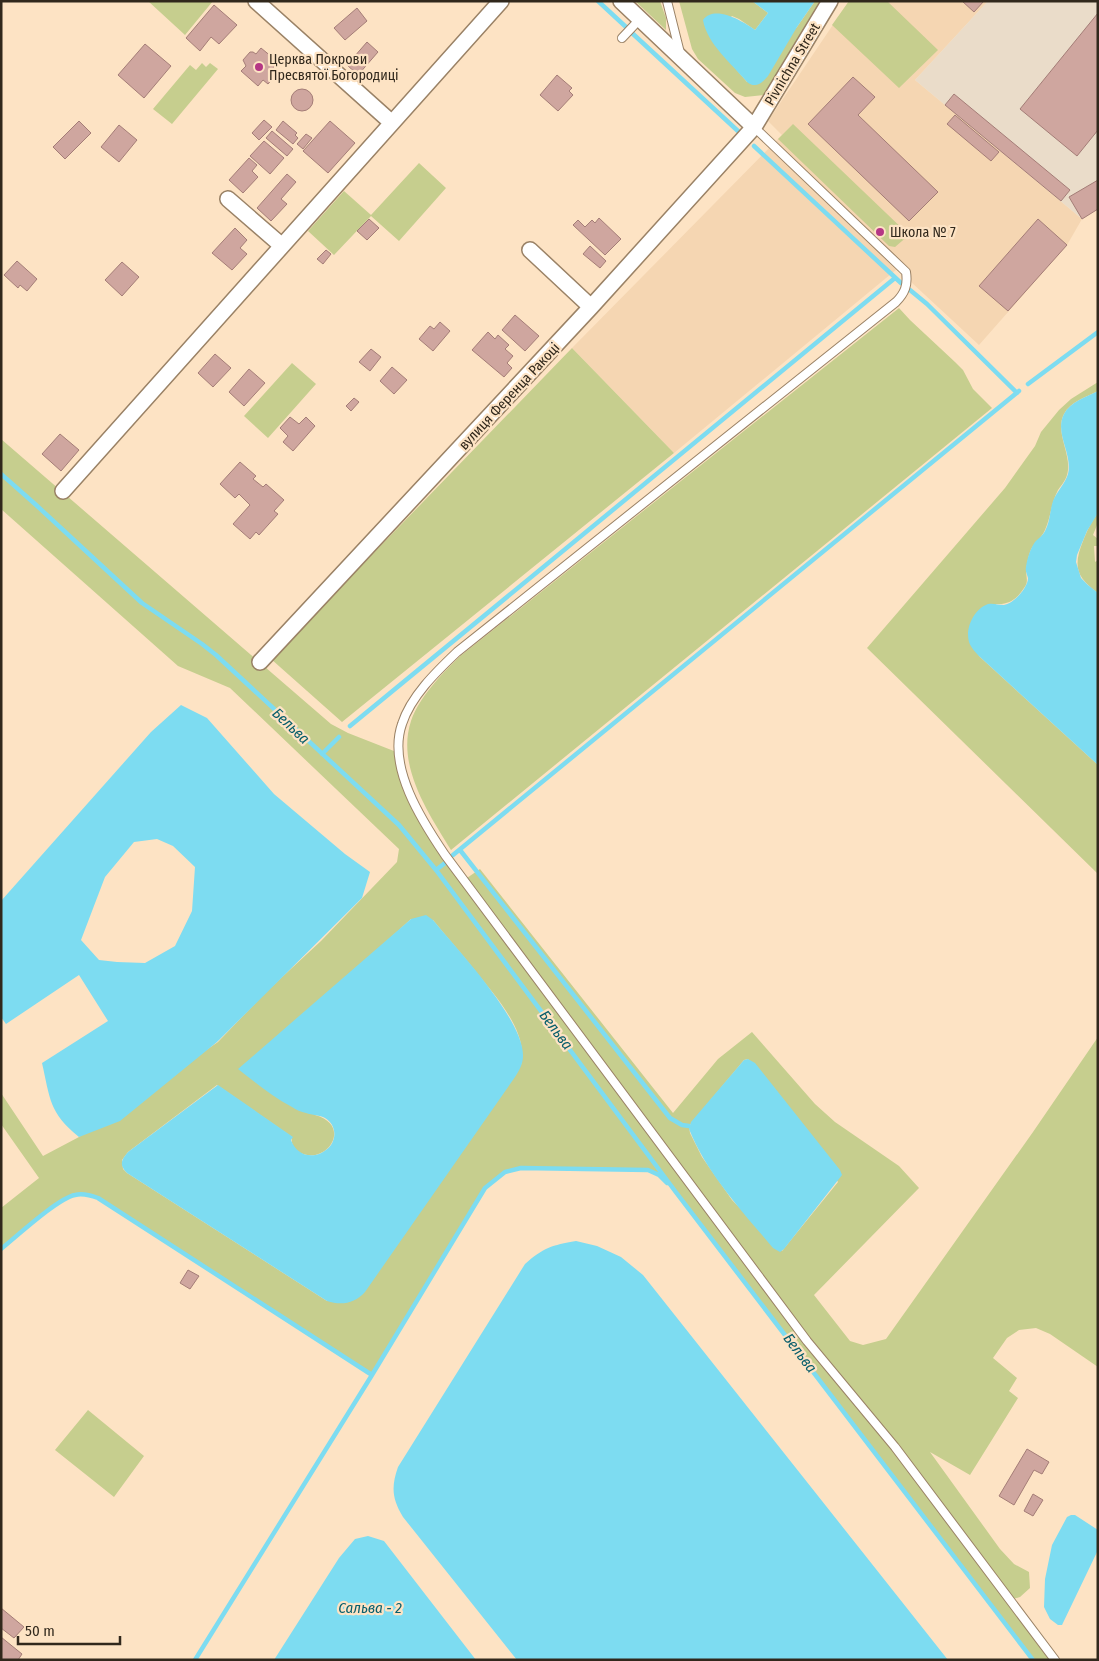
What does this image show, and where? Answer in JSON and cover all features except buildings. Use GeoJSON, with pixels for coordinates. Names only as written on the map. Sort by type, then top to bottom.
{"type":"FeatureCollection","features":[{"type":"Feature","properties":{"kind":"street"},"geometry":{"type":"LineString","coordinates":[[256,1],[392,123]]}},
{"type":"Feature","properties":{"kind":"street"},"geometry":{"type":"LineString","coordinates":[[63,492],[281,245],[501,1]]}},
{"type":"Feature","properties":{"kind":"street"},"geometry":{"type":"LineString","coordinates":[[621,1],[754,126]]}},
{"type":"Feature","properties":{"kind":"street","name":"Pivnichna Street"},"geometry":{"type":"LineString","coordinates":[[754,126],[830,1]]}},
{"type":"Feature","properties":{"kind":"street","name":"вулиця Ференца Ракоці"},"geometry":{"type":"LineString","coordinates":[[260,662],[591,307],[754,126]]}},
{"type":"Feature","properties":{"kind":"street"},"geometry":{"type":"LineString","coordinates":[[228,199],[281,245]]}},
{"type":"Feature","properties":{"kind":"street"},"geometry":{"type":"LineString","coordinates":[[530,250],[591,307]]}},
{"type":"Feature","properties":{"kind":"lane"},"geometry":{"type":"LineString","coordinates":[[667,1],[681,57]]}},
{"type":"Feature","properties":{"kind":"lane"},"geometry":{"type":"LineString","coordinates":[[622,38],[640,19]]}},
{"type":"Feature","properties":{"kind":"lane"},"geometry":{"type":"LineString","coordinates":[[754,126],[906,272],[907,283],[905,290],[896,302],[465,645],[442,666],[416,697],[401,724],[399,753],[412,799],[445,855],[807,1340],[895,1447],[1055,1660]]}},
{"type":"Feature","properties":{"kind":"shaded area","name":"Школа № 7"},"geometry":{"type":"Polygon","coordinates":[[[849,1],[988,1],[915,80],[1082,219],[1067,245],[979,345],[897,269],[674,453],[572,348],[782,135],[768,121],[849,1]]]}},
{"type":"Feature","properties":{"kind":"shaded area"},"geometry":{"type":"Polygon","coordinates":[[[988,1],[1098,1],[1098,209],[1082,219],[915,80],[988,1]]]}},
{"type":"Feature","properties":{"kind":"green space"},"geometry":{"type":"Polygon","coordinates":[[[148,1],[213,1],[185,35],[148,1]]]}},
{"type":"Feature","properties":{"kind":"green space"},"geometry":{"type":"Polygon","coordinates":[[[635,1],[660,1],[666,18],[666,30],[635,1]]]}},
{"type":"Feature","properties":{"kind":"green space"},"geometry":{"type":"Polygon","coordinates":[[[679,1],[752,1],[768,13],[755,30],[732,16],[710,37],[747,82],[797,27],[815,1],[823,1],[767,93],[765,95],[745,97],[735,93],[698,59],[692,49],[679,1]]]}},
{"type":"Feature","properties":{"kind":"green space"},"geometry":{"type":"Polygon","coordinates":[[[849,1],[887,1],[938,50],[899,88],[832,25],[849,1]]]}},
{"type":"Feature","properties":{"kind":"green space"},"geometry":{"type":"Polygon","coordinates":[[[202,63],[206,67],[210,63],[218,69],[172,124],[153,109],[190,65],[196,70],[202,63]]]}},
{"type":"Feature","properties":{"kind":"green space"},"geometry":{"type":"Polygon","coordinates":[[[793,124],[909,235],[895,247],[889,246],[778,139],[793,124]]]}},
{"type":"Feature","properties":{"kind":"green space"},"geometry":{"type":"Polygon","coordinates":[[[419,163],[446,188],[399,241],[371,216],[334,255],[308,231],[344,191],[371,215],[419,163]]]}},
{"type":"Feature","properties":{"kind":"green space"},"geometry":{"type":"Polygon","coordinates":[[[899,308],[963,370],[973,389],[992,408],[451,850],[433,821],[417,789],[408,755],[411,721],[420,703],[432,686],[459,657],[899,308]]]}},
{"type":"Feature","properties":{"kind":"green space"},"geometry":{"type":"Polygon","coordinates":[[[572,348],[674,453],[342,722],[271,659],[572,348]]]}},
{"type":"Feature","properties":{"kind":"green space"},"geometry":{"type":"Polygon","coordinates":[[[292,363],[316,384],[268,438],[244,416],[292,363]]]}},
{"type":"Feature","properties":{"kind":"green space"},"geometry":{"type":"Polygon","coordinates":[[[1098,382],[1098,391],[1070,406],[1064,414],[1061,427],[1068,463],[1067,473],[1052,505],[1045,530],[1030,552],[1026,570],[1026,586],[1012,600],[996,604],[970,643],[980,657],[1098,765],[1098,874],[867,648],[1005,488],[1035,446],[1041,432],[1059,410],[1071,399],[1098,382]]]}},
{"type":"Feature","properties":{"kind":"green space"},"geometry":{"type":"Polygon","coordinates":[[[1,439],[331,724],[348,733],[399,753],[413,799],[464,880],[480,869],[673,1113],[718,1059],[752,1032],[815,1104],[835,1122],[899,1166],[919,1188],[814,1295],[850,1341],[863,1345],[886,1339],[1098,1037],[1098,1367],[1050,1334],[1036,1328],[1019,1330],[1007,1338],[993,1358],[1017,1378],[1009,1391],[1018,1398],[970,1475],[930,1452],[1000,1549],[1014,1564],[1029,1572],[1030,1588],[1020,1597],[1010,1600],[1055,1660],[1033,1660],[675,1191],[659,1175],[647,1170],[521,1168],[511,1170],[497,1177],[485,1188],[372,1375],[98,1198],[81,1194],[68,1198],[49,1210],[1,1249],[1,1208],[39,1178],[1,1124],[1,1093],[43,1156],[79,1137],[218,1042],[266,992],[321,941],[397,862],[399,849],[230,688],[178,666],[1,509],[1,439]],[[411,919],[389,939],[315,1115],[327,1120],[333,1128],[334,1136],[331,1144],[325,1150],[317,1155],[307,1155],[297,1151],[294,1148],[292,1137],[217,1085],[128,1152],[122,1160],[123,1169],[127,1173],[327,1301],[521,1065],[520,1039],[508,1013],[499,1001],[433,920],[411,919]],[[748,1059],[744,1060],[689,1126],[690,1133],[702,1157],[732,1200],[782,1251],[838,1182],[748,1059]]]}},
{"type":"Feature","properties":{"kind":"green space"},"geometry":{"type":"Polygon","coordinates":[[[1098,513],[1098,525],[1093,535],[1098,539],[1098,546],[1094,546],[1095,562],[1098,560],[1098,593],[1081,576],[1078,570],[1078,557],[1089,527],[1098,513]]]}},
{"type":"Feature","properties":{"kind":"green space"},"geometry":{"type":"Polygon","coordinates":[[[88,1410],[144,1456],[114,1497],[55,1450],[88,1410]]]}},
{"type":"Feature","properties":{"kind":"water"},"geometry":{"type":"Polygon","coordinates":[[[752,1],[815,1],[768,76],[756,85],[747,82],[721,53],[709,37],[703,20],[708,16],[722,14],[737,19],[755,30],[768,13],[752,1]]]}},
{"type":"Feature","properties":{"kind":"water"},"geometry":{"type":"Polygon","coordinates":[[[1098,391],[1098,513],[1087,531],[1076,562],[1081,578],[1098,593],[1098,765],[975,652],[969,642],[968,631],[975,615],[983,606],[988,604],[1008,604],[1016,599],[1026,586],[1028,578],[1026,568],[1030,551],[1045,531],[1053,501],[1068,474],[1068,459],[1061,429],[1064,414],[1074,403],[1098,391]]]}},
{"type":"Feature","properties":{"kind":"water"},"geometry":{"type":"Polygon","coordinates":[[[181,705],[207,718],[274,794],[345,854],[370,872],[362,898],[217,1042],[120,1121],[79,1137],[62,1120],[52,1104],[42,1063],[108,1021],[79,975],[6,1024],[1,1017],[1,901],[151,732],[181,705]],[[157,839],[134,842],[105,877],[81,940],[99,960],[145,963],[175,946],[192,911],[195,867],[173,846],[157,839]]]}},
{"type":"Feature","properties":{"kind":"water"},"geometry":{"type":"Polygon","coordinates":[[[426,915],[433,920],[457,948],[501,1005],[513,1024],[520,1041],[523,1056],[522,1062],[515,1077],[365,1292],[353,1301],[343,1303],[327,1301],[127,1173],[122,1162],[128,1152],[218,1085],[293,1137],[291,1140],[299,1151],[304,1154],[315,1155],[326,1150],[333,1142],[334,1130],[331,1123],[321,1116],[295,1109],[271,1094],[238,1069],[411,919],[426,915]]]}},
{"type":"Feature","properties":{"kind":"water"},"geometry":{"type":"Polygon","coordinates":[[[748,1059],[755,1063],[842,1175],[780,1252],[773,1248],[726,1192],[705,1161],[689,1129],[691,1122],[744,1060],[748,1059]]]}},
{"type":"Feature","properties":{"kind":"water"},"geometry":{"type":"Polygon","coordinates":[[[576,1241],[597,1246],[621,1257],[643,1275],[948,1660],[517,1660],[403,1517],[395,1499],[394,1481],[398,1467],[525,1264],[548,1248],[576,1241]]]}},
{"type":"Feature","properties":{"kind":"water"},"geometry":{"type":"Polygon","coordinates":[[[1075,1515],[1098,1530],[1098,1550],[1062,1625],[1058,1625],[1050,1619],[1044,1607],[1045,1579],[1052,1545],[1067,1517],[1075,1515]]]}},
{"type":"Feature","properties":{"kind":"water","name":"Сальва - 2"},"geometry":{"type":"Polygon","coordinates":[[[368,1536],[384,1541],[476,1660],[274,1660],[339,1558],[355,1539],[368,1536]]]}},
{"type":"Feature","properties":{"kind":"waterway"},"geometry":{"type":"LineString","coordinates":[[598,1],[626,27]]}},
{"type":"Feature","properties":{"kind":"waterway"},"geometry":{"type":"LineString","coordinates":[[632,33],[739,132]]}},
{"type":"Feature","properties":{"kind":"waterway"},"geometry":{"type":"LineString","coordinates":[[754,146],[901,283]]}},
{"type":"Feature","properties":{"kind":"waterway"},"geometry":{"type":"LineString","coordinates":[[350,726],[895,278]]}},
{"type":"Feature","properties":{"kind":"waterway"},"geometry":{"type":"LineString","coordinates":[[910,290],[927,304],[1017,393]]}},
{"type":"Feature","properties":{"kind":"waterway"},"geometry":{"type":"LineString","coordinates":[[1028,384],[1098,332]]}},
{"type":"Feature","properties":{"kind":"waterway"},"geometry":{"type":"LineString","coordinates":[[453,855],[1019,391]]}},
{"type":"Feature","properties":{"kind":"waterway","name":"Бельва"},"geometry":{"type":"LineString","coordinates":[[1,474],[142,603],[216,655],[399,825],[436,870],[675,1191],[1033,1660]]}},
{"type":"Feature","properties":{"kind":"waterway"},"geometry":{"type":"LineString","coordinates":[[322,754],[339,737]]}},
{"type":"Feature","properties":{"kind":"waterway"},"geometry":{"type":"LineString","coordinates":[[460,850],[670,1118],[682,1125],[689,1126]]}},
{"type":"Feature","properties":{"kind":"waterway"},"geometry":{"type":"LineString","coordinates":[[436,870],[445,863]]}},
{"type":"Feature","properties":{"kind":"waterway"},"geometry":{"type":"LineString","coordinates":[[195,1660],[372,1375],[485,1188],[505,1172],[521,1168],[648,1170],[659,1175],[667,1183]]}},
{"type":"Feature","properties":{"kind":"waterway"},"geometry":{"type":"LineString","coordinates":[[1,1249],[58,1203],[81,1194],[98,1198],[372,1375]]}},
{"type":"Feature","properties":{"kind":"place","name":"Церква Покрови Пресвятої Богородиці"},"geometry":{"type":"Point","coordinates":[259,67]}},
{"type":"Feature","properties":{"kind":"place","name":"Школа № 7"},"geometry":{"type":"Point","coordinates":[880,232]}}]}
